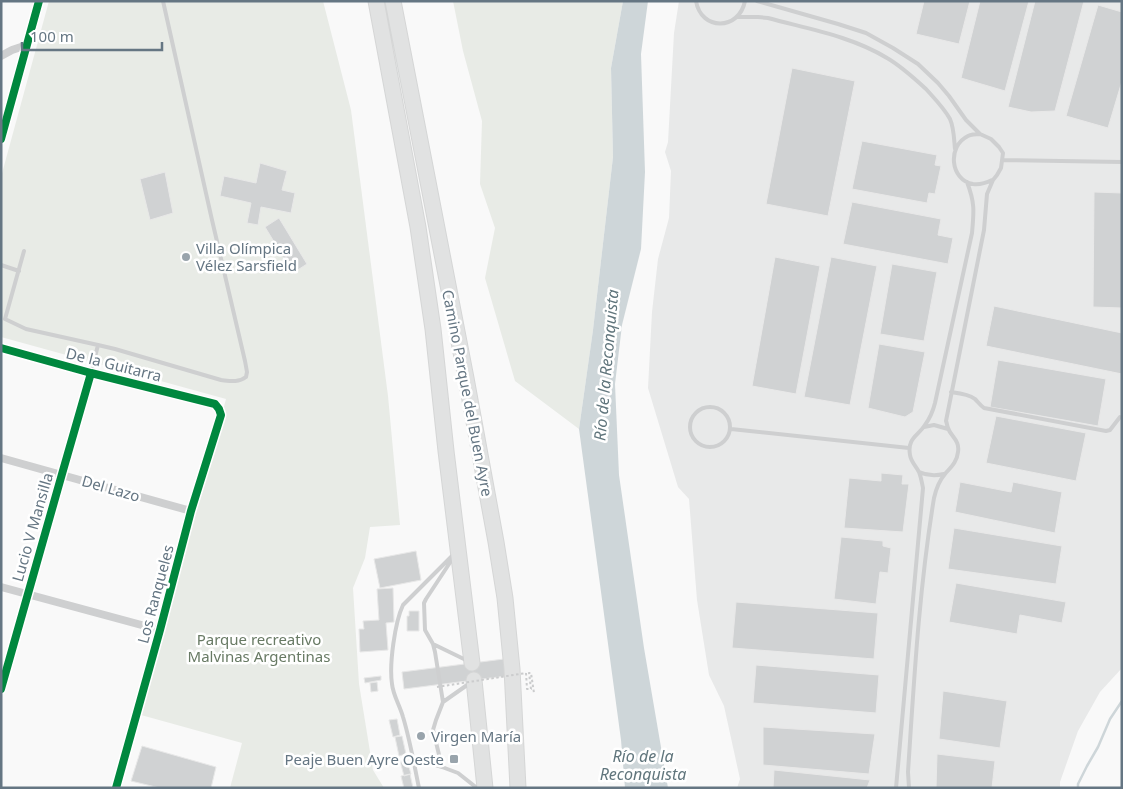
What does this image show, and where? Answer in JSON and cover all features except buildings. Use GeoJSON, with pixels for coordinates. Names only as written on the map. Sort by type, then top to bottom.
{"type":"FeatureCollection","features":[{"type":"Feature","properties":{"kind":"highway","name":"Camino Parque del Buen Ayre"},"geometry":{"type":"LineString","coordinates":[[376,1],[418,227],[428,292],[472,663]]}},
{"type":"Feature","properties":{"kind":"highway","name":"Camino Parque del Buen Ayre"},"geometry":{"type":"LineString","coordinates":[[393,1],[466,378],[505,598],[512,669],[518,788]]}},
{"type":"Feature","properties":{"kind":"highway"},"geometry":{"type":"LineString","coordinates":[[474,680],[484,788]]}},
{"type":"Feature","properties":{"kind":"street"},"geometry":{"type":"LineString","coordinates":[[1,139],[39,1]]}},
{"type":"Feature","properties":{"kind":"street"},"geometry":{"type":"LineString","coordinates":[[1,56],[27,45]]}},
{"type":"Feature","properties":{"kind":"street","name":"De la Guitarra"},"geometry":{"type":"LineString","coordinates":[[1,348],[208,402],[215,404],[219,409]]}},
{"type":"Feature","properties":{"kind":"street","name":"Lucio V Mansilla"},"geometry":{"type":"LineString","coordinates":[[1,689],[91,373]]}},
{"type":"Feature","properties":{"kind":"street","name":"Los Ranqueles"},"geometry":{"type":"LineString","coordinates":[[116,788],[191,511],[221,415],[219,409]]}},
{"type":"Feature","properties":{"kind":"street","name":"Del Lazo"},"geometry":{"type":"LineString","coordinates":[[1,458],[191,511]]}},
{"type":"Feature","properties":{"kind":"street"},"geometry":{"type":"LineString","coordinates":[[1,587],[160,630]]}},
{"type":"Feature","properties":{"kind":"lane"},"geometry":{"type":"LineString","coordinates":[[24,251],[3,318],[26,329],[116,349],[221,380],[241,381],[246,377],[245,361],[163,1]]}},
{"type":"Feature","properties":{"kind":"lane"},"geometry":{"type":"LineString","coordinates":[[696,1],[700,14],[707,21],[717,24],[738,18],[758,16],[838,37],[862,45],[888,58],[918,82],[946,112],[952,126],[956,170],[961,178],[974,184],[984,184],[993,180]]}},
{"type":"Feature","properties":{"kind":"lane"},"geometry":{"type":"LineString","coordinates":[[738,18],[744,9],[745,1]]}},
{"type":"Feature","properties":{"kind":"lane"},"geometry":{"type":"LineString","coordinates":[[757,1],[866,33],[893,48],[918,64],[938,83],[966,120],[980,134],[991,138],[1003,154],[1002,168],[993,180],[987,194],[984,230],[946,421],[948,429],[958,444],[958,452],[952,468],[944,474],[938,484],[935,495],[916,644],[908,772],[909,788]]}},
{"type":"Feature","properties":{"kind":"lane"},"geometry":{"type":"LineString","coordinates":[[955,149],[969,135],[980,134]]}},
{"type":"Feature","properties":{"kind":"lane"},"geometry":{"type":"LineString","coordinates":[[1003,160],[1122,162]]}},
{"type":"Feature","properties":{"kind":"lane"},"geometry":{"type":"LineString","coordinates":[[896,788],[923,488],[919,472],[910,458],[909,448],[916,434],[924,427],[935,403],[972,233],[974,201],[967,182]]}},
{"type":"Feature","properties":{"kind":"lane"},"geometry":{"type":"LineString","coordinates":[[1,265],[19,271]]}},
{"type":"Feature","properties":{"kind":"lane"},"geometry":{"type":"LineString","coordinates":[[91,373],[98,345]]}},
{"type":"Feature","properties":{"kind":"lane"},"geometry":{"type":"LineString","coordinates":[[951,392],[970,396],[984,408],[1106,431],[1110,430],[1120,417]]}},
{"type":"Feature","properties":{"kind":"lane"},"geometry":{"type":"LineString","coordinates":[[709,406],[722,410],[730,422],[731,429],[726,441],[714,447],[708,447],[696,442],[692,437],[690,425],[696,412],[709,406]]}},
{"type":"Feature","properties":{"kind":"lane"},"geometry":{"type":"LineString","coordinates":[[924,427],[934,425],[948,429]]}},
{"type":"Feature","properties":{"kind":"lane"},"geometry":{"type":"LineString","coordinates":[[731,429],[909,448]]}},
{"type":"Feature","properties":{"kind":"lane"},"geometry":{"type":"LineString","coordinates":[[919,472],[934,476],[944,474]]}},
{"type":"Feature","properties":{"kind":"lane"},"geometry":{"type":"LineString","coordinates":[[442,767],[433,730],[443,702],[435,652],[426,630],[424,603],[458,550]]}},
{"type":"Feature","properties":{"kind":"lane"},"geometry":{"type":"LineString","coordinates":[[419,788],[403,718],[392,686],[392,653],[399,613],[403,605],[458,550]]}},
{"type":"Feature","properties":{"kind":"lane"},"geometry":{"type":"LineString","coordinates":[[433,644],[472,663]]}},
{"type":"Feature","properties":{"kind":"lane"},"geometry":{"type":"LineString","coordinates":[[443,702],[474,680]]}},
{"type":"Feature","properties":{"kind":"lane"},"geometry":{"type":"LineString","coordinates":[[413,758],[458,773],[477,788]]}},
{"type":"Feature","properties":{"kind":"path"},"geometry":{"type":"LineString","coordinates":[[437,687],[526,673],[527,689],[531,689],[529,674],[531,673],[534,693]]}},
{"type":"Feature","properties":{"kind":"shaded area"},"geometry":{"type":"Polygon","coordinates":[[[679,1],[1122,1],[1122,668],[1100,692],[1078,731],[1060,782],[1060,788],[737,788],[740,779],[724,706],[709,675],[697,600],[689,499],[678,487],[648,388],[652,312],[658,259],[669,218],[671,171],[665,152],[668,142],[674,33],[679,1]]]}},
{"type":"Feature","properties":{"kind":"green space","name":"Villa Olímpica Vélez Sarsfield"},"geometry":{"type":"Polygon","coordinates":[[[49,1],[323,1],[351,110],[388,396],[400,525],[370,527],[365,558],[353,588],[359,684],[373,770],[384,788],[230,788],[242,743],[141,715],[226,399],[1,337],[1,177],[49,1]]]}},
{"type":"Feature","properties":{"kind":"green space"},"geometry":{"type":"Polygon","coordinates":[[[453,1],[623,1],[611,68],[613,157],[593,330],[579,429],[515,381],[485,278],[495,228],[480,184],[482,121],[463,51],[453,1]]]}},
{"type":"Feature","properties":{"kind":"water","name":"Río de la Reconquista"},"geometry":{"type":"Polygon","coordinates":[[[623,1],[648,1],[641,54],[645,172],[641,249],[622,325],[615,384],[619,475],[644,648],[668,788],[625,788],[621,740],[579,429],[593,330],[613,157],[611,68],[623,1]]]}},
{"type":"Feature","properties":{"kind":"waterway"},"geometry":{"type":"LineString","coordinates":[[1078,788],[1078,784],[1098,747],[1110,719],[1122,701]]}},
{"type":"Feature","properties":{"kind":"cycle path"},"geometry":{"type":"LineString","coordinates":[[1,139],[39,1]]}},
{"type":"Feature","properties":{"kind":"cycle path"},"geometry":{"type":"LineString","coordinates":[[1,348],[215,404],[221,415],[191,511],[116,788]]}},
{"type":"Feature","properties":{"kind":"cycle path"},"geometry":{"type":"LineString","coordinates":[[1,689],[91,373]]}},
{"type":"Feature","properties":{"kind":"place","name":"Villa Olímpica Vélez Sarsfield"},"geometry":{"type":"Point","coordinates":[186,257]}},
{"type":"Feature","properties":{"kind":"place","name":"Virgen María"},"geometry":{"type":"Point","coordinates":[421,736]}},
{"type":"Feature","properties":{"kind":"place","name":"Peaje Buen Ayre Oeste"},"geometry":{"type":"Point","coordinates":[454,759]}},
{"type":"Feature","properties":{"kind":"park label","name":"Parque recreativo Malvinas Argentinas"},"geometry":{"type":"Point","coordinates":[259,648]}}]}
